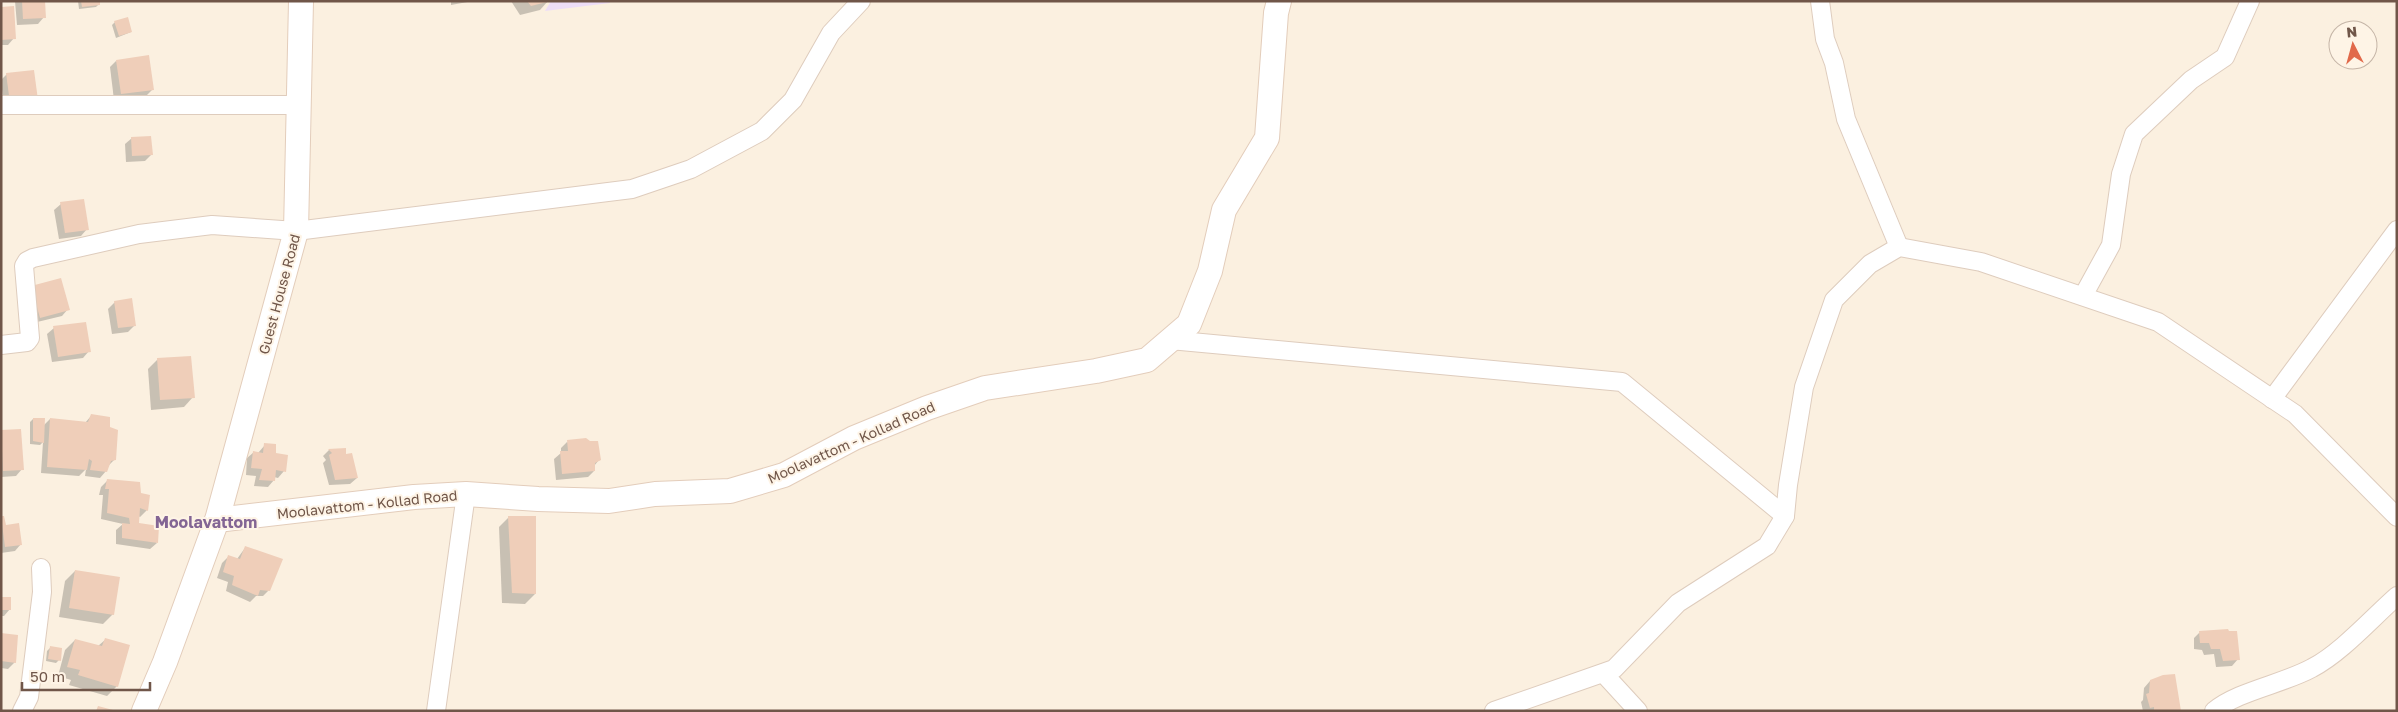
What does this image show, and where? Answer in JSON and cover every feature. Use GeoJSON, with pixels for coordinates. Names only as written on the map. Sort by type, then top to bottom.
{"type":"FeatureCollection","features":[{"type":"Feature","properties":{"kind":"main road","name":"Guest House Road"},"geometry":{"type":"LineString","coordinates":[[144,711],[165,662],[216,520],[296,231],[301,1]]}},
{"type":"Feature","properties":{"kind":"main road","name":"Moolavattom - Kollad Road"},"geometry":{"type":"LineString","coordinates":[[216,520],[414,496],[466,494],[609,501],[655,494],[730,491],[784,475],[854,438],[985,388],[1096,372],[1147,360],[1189,324],[1210,271],[1224,210],[1267,138],[1276,12],[1279,1]]}},
{"type":"Feature","properties":{"kind":"street"},"geometry":{"type":"LineString","coordinates":[[1,344],[24,342],[30,338],[23,276],[24,266],[27,261],[34,258],[139,234],[212,224],[296,231],[632,189],[691,168],[762,131],[793,100],[831,33],[861,1]]}},
{"type":"Feature","properties":{"kind":"street"},"geometry":{"type":"LineString","coordinates":[[1820,1],[1825,39],[1834,63],[1846,119],[1899,247]]}},
{"type":"Feature","properties":{"kind":"street"},"geometry":{"type":"LineString","coordinates":[[2083,296],[2111,245],[2121,174],[2134,134],[2191,80],[2225,57],[2250,1]]}},
{"type":"Feature","properties":{"kind":"street"},"geometry":{"type":"LineString","coordinates":[[1,105],[300,105]]}},
{"type":"Feature","properties":{"kind":"street"},"geometry":{"type":"LineString","coordinates":[[2272,399],[2397,230]]}},
{"type":"Feature","properties":{"kind":"street"},"geometry":{"type":"LineString","coordinates":[[1494,711],[1614,669],[1678,603],[1767,546],[1785,516],[1788,485],[1804,387],[1834,300],[1870,264],[1899,247],[1981,262],[2158,322],[2295,414],[2397,517]]}},
{"type":"Feature","properties":{"kind":"street"},"geometry":{"type":"LineString","coordinates":[[1170,340],[1622,382],[1785,516]]}},
{"type":"Feature","properties":{"kind":"street"},"geometry":{"type":"LineString","coordinates":[[436,711],[466,494]]}},
{"type":"Feature","properties":{"kind":"street"},"geometry":{"type":"LineString","coordinates":[[22,711],[29,696],[42,592],[41,568]]}},
{"type":"Feature","properties":{"kind":"street"},"geometry":{"type":"LineString","coordinates":[[2214,711],[2229,701],[2313,668],[2397,596]]}},
{"type":"Feature","properties":{"kind":"street"},"geometry":{"type":"LineString","coordinates":[[1604,674],[1638,711]]}},
{"type":"Feature","properties":{"kind":"shaded area"},"geometry":{"type":"Polygon","coordinates":[[[551,1],[610,1],[610,3],[545,11],[551,1]]]}},
{"type":"Feature","properties":{"kind":"building"},"geometry":{"type":"Polygon","coordinates":[[[22,1],[45,1],[46,18],[23,19],[22,1]]]}},
{"type":"Feature","properties":{"kind":"building"},"geometry":{"type":"Polygon","coordinates":[[[81,1],[100,1],[100,5],[82,7],[81,1]]]}},
{"type":"Feature","properties":{"kind":"building"},"geometry":{"type":"Polygon","coordinates":[[[527,1],[547,1],[547,2],[531,6],[527,1]]]}},
{"type":"Feature","properties":{"kind":"building"},"geometry":{"type":"Polygon","coordinates":[[[14,6],[16,39],[1,40],[1,7],[14,6]]]}},
{"type":"Feature","properties":{"kind":"building"},"geometry":{"type":"Polygon","coordinates":[[[128,17],[132,32],[119,36],[114,21],[128,17]]]}},
{"type":"Feature","properties":{"kind":"building"},"geometry":{"type":"Polygon","coordinates":[[[149,55],[154,90],[121,94],[116,60],[149,55]]]}},
{"type":"Feature","properties":{"kind":"building"},"geometry":{"type":"Polygon","coordinates":[[[34,70],[38,100],[10,103],[6,73],[34,70]]]}},
{"type":"Feature","properties":{"kind":"building"},"geometry":{"type":"Polygon","coordinates":[[[151,136],[153,155],[132,156],[131,137],[151,136]]]}},
{"type":"Feature","properties":{"kind":"building"},"geometry":{"type":"Polygon","coordinates":[[[84,199],[89,230],[65,233],[60,202],[84,199]]]}},
{"type":"Feature","properties":{"kind":"building"},"geometry":{"type":"Polygon","coordinates":[[[61,278],[70,310],[40,318],[31,286],[61,278]]]}},
{"type":"Feature","properties":{"kind":"building"},"geometry":{"type":"Polygon","coordinates":[[[132,298],[136,326],[118,328],[114,301],[132,298]]]}},
{"type":"Feature","properties":{"kind":"building"},"geometry":{"type":"Polygon","coordinates":[[[86,322],[91,352],[58,357],[53,326],[86,322]]]}},
{"type":"Feature","properties":{"kind":"building"},"geometry":{"type":"Polygon","coordinates":[[[191,356],[195,398],[160,400],[157,358],[191,356]]]}},
{"type":"Feature","properties":{"kind":"building"},"geometry":{"type":"Polygon","coordinates":[[[91,414],[110,417],[110,427],[118,430],[116,460],[111,461],[107,472],[90,470],[92,461],[89,459],[87,470],[47,467],[50,418],[88,422],[91,414]]]}},
{"type":"Feature","properties":{"kind":"building"},"geometry":{"type":"Polygon","coordinates":[[[33,418],[45,418],[44,443],[33,441],[33,418]]]}},
{"type":"Feature","properties":{"kind":"building"},"geometry":{"type":"Polygon","coordinates":[[[21,429],[24,470],[3,471],[1,430],[21,429]]]}},
{"type":"Feature","properties":{"kind":"building"},"geometry":{"type":"Polygon","coordinates":[[[586,438],[590,441],[598,441],[601,460],[595,463],[595,471],[562,474],[560,451],[568,451],[567,440],[586,438]]]}},
{"type":"Feature","properties":{"kind":"building"},"geometry":{"type":"Polygon","coordinates":[[[264,443],[276,444],[276,453],[288,455],[286,472],[276,470],[275,481],[259,480],[262,469],[251,468],[253,451],[263,453],[264,443]]]}},
{"type":"Feature","properties":{"kind":"building"},"geometry":{"type":"Polygon","coordinates":[[[346,448],[346,454],[352,453],[358,478],[335,480],[329,455],[332,453],[328,449],[346,448]]]}},
{"type":"Feature","properties":{"kind":"building"},"geometry":{"type":"Polygon","coordinates":[[[107,479],[140,482],[141,493],[150,495],[148,511],[140,508],[139,523],[159,526],[158,543],[122,538],[122,523],[130,524],[129,518],[107,513],[109,489],[105,489],[107,479]]]}},
{"type":"Feature","properties":{"kind":"building"},"geometry":{"type":"Polygon","coordinates":[[[1,516],[4,516],[6,525],[19,523],[22,545],[5,547],[1,516]]]}},
{"type":"Feature","properties":{"kind":"building"},"geometry":{"type":"Polygon","coordinates":[[[508,516],[536,516],[536,594],[512,593],[508,516]]]}},
{"type":"Feature","properties":{"kind":"building"},"geometry":{"type":"Polygon","coordinates":[[[245,546],[283,559],[270,591],[260,590],[258,596],[232,585],[234,576],[223,572],[228,555],[240,559],[245,546]]]}},
{"type":"Feature","properties":{"kind":"building"},"geometry":{"type":"Polygon","coordinates":[[[75,570],[120,577],[114,615],[69,608],[75,570]]]}},
{"type":"Feature","properties":{"kind":"building"},"geometry":{"type":"Polygon","coordinates":[[[1,597],[11,597],[11,610],[1,610],[1,597]]]}},
{"type":"Feature","properties":{"kind":"building"},"geometry":{"type":"Polygon","coordinates":[[[2228,629],[2229,631],[2237,631],[2240,660],[2223,661],[2220,649],[2211,649],[2209,643],[2200,643],[2199,631],[2228,629]]]}},
{"type":"Feature","properties":{"kind":"building"},"geometry":{"type":"Polygon","coordinates":[[[1,633],[18,635],[16,663],[1,661],[1,633]]]}},
{"type":"Feature","properties":{"kind":"building"},"geometry":{"type":"Polygon","coordinates":[[[105,638],[130,645],[118,687],[78,675],[80,670],[67,667],[75,639],[102,646],[105,638]]]}},
{"type":"Feature","properties":{"kind":"building"},"geometry":{"type":"Polygon","coordinates":[[[50,646],[62,648],[61,661],[48,659],[50,646]]]}},
{"type":"Feature","properties":{"kind":"building"},"geometry":{"type":"Polygon","coordinates":[[[2175,674],[2181,711],[2154,711],[2154,707],[2150,708],[2146,694],[2149,693],[2150,680],[2163,675],[2175,674]]]}},
{"type":"Feature","properties":{"kind":"building"},"geometry":{"type":"Polygon","coordinates":[[[98,706],[113,710],[113,711],[96,711],[98,706]]]}},
{"type":"Feature","properties":{"kind":"district","name":"Moolavattom"},"geometry":{"type":"Point","coordinates":[206,522]}}]}
